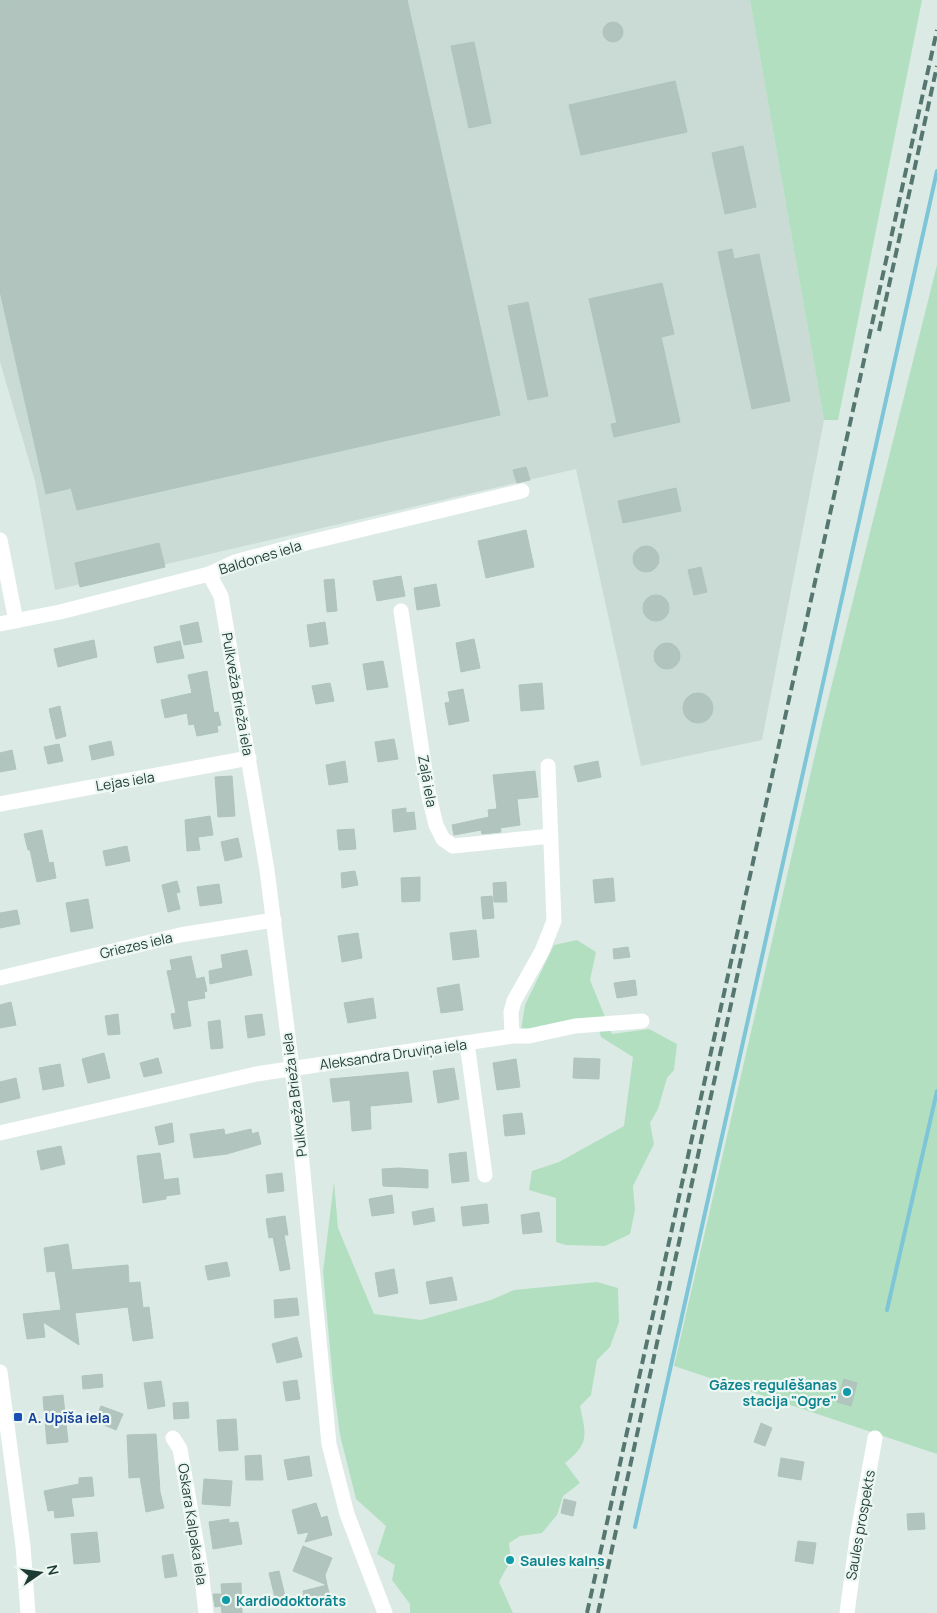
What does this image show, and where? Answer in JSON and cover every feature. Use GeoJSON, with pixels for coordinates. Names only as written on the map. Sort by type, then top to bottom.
{"type":"FeatureCollection","features":[{"type":"Feature","properties":{"kind":"street","name":"Baldones iela"},"geometry":{"type":"LineString","coordinates":[[0,624],[209,574],[235,562],[522,491]]}},
{"type":"Feature","properties":{"kind":"street"},"geometry":{"type":"LineString","coordinates":[[0,540],[16,621]]}},
{"type":"Feature","properties":{"kind":"street","name":"Pulkveža Brieža iela"},"geometry":{"type":"LineString","coordinates":[[209,574],[220,596],[249,758],[274,920],[329,1444],[349,1521],[385,1613]]}},
{"type":"Feature","properties":{"kind":"street","name":"Zaļā iela"},"geometry":{"type":"LineString","coordinates":[[401,611],[428,792],[436,825],[443,839],[453,846],[552,836]]}},
{"type":"Feature","properties":{"kind":"street","name":"Lejas iela"},"geometry":{"type":"LineString","coordinates":[[0,804],[249,758]]}},
{"type":"Feature","properties":{"kind":"street"},"geometry":{"type":"LineString","coordinates":[[512,1036],[510,1012],[514,1001],[542,951],[554,921],[548,766]]}},
{"type":"Feature","properties":{"kind":"street","name":"Griezes iela"},"geometry":{"type":"LineString","coordinates":[[0,978],[180,935],[274,920]]}},
{"type":"Feature","properties":{"kind":"street","name":"Aleksandra Druviņa iela"},"geometry":{"type":"LineString","coordinates":[[0,1133],[216,1082],[291,1068],[512,1036],[529,1036],[576,1026],[642,1021]]}},
{"type":"Feature","properties":{"kind":"street"},"geometry":{"type":"LineString","coordinates":[[467,1043],[479,1119],[485,1175]]}},
{"type":"Feature","properties":{"kind":"street"},"geometry":{"type":"LineString","coordinates":[[0,1372],[2,1410],[23,1546],[28,1613]]}},
{"type":"Feature","properties":{"kind":"street","name":"Oskara Kalpaka iela"},"geometry":{"type":"LineString","coordinates":[[173,1438],[180,1449],[201,1569],[206,1613]]}},
{"type":"Feature","properties":{"kind":"street","name":"Saules prospekts"},"geometry":{"type":"LineString","coordinates":[[847,1613],[857,1538],[875,1438]]}},
{"type":"Feature","properties":{"kind":"shaded area"},"geometry":{"type":"Polygon","coordinates":[[[0,0],[750,0],[824,420],[762,740],[641,766],[576,469],[55,590],[35,481],[0,362],[0,0]]]}},
{"type":"Feature","properties":{"kind":"green space"},"geometry":{"type":"Polygon","coordinates":[[[750,0],[922,0],[838,420],[824,420],[750,0]]]}},
{"type":"Feature","properties":{"kind":"green space"},"geometry":{"type":"Polygon","coordinates":[[[937,265],[937,1454],[674,1366],[822,724],[937,265]]]}},
{"type":"Feature","properties":{"kind":"green space"},"geometry":{"type":"Polygon","coordinates":[[[577,940],[596,952],[590,980],[612,1034],[649,1029],[677,1044],[674,1070],[667,1078],[658,1109],[650,1123],[654,1144],[633,1186],[635,1210],[630,1234],[605,1246],[566,1245],[556,1242],[556,1198],[529,1190],[532,1171],[559,1162],[624,1126],[633,1057],[601,1037],[596,1018],[521,1030],[525,1005],[554,945],[577,940]]]}},
{"type":"Feature","properties":{"kind":"green space"},"geometry":{"type":"Polygon","coordinates":[[[334,1182],[338,1228],[374,1314],[421,1320],[491,1300],[514,1290],[597,1282],[618,1288],[619,1322],[610,1347],[597,1360],[591,1395],[580,1406],[584,1424],[584,1438],[579,1450],[565,1463],[580,1483],[563,1496],[557,1515],[542,1533],[520,1536],[509,1543],[511,1560],[499,1582],[513,1613],[410,1613],[410,1604],[392,1580],[395,1565],[377,1554],[386,1526],[356,1499],[340,1435],[333,1382],[323,1272],[334,1182]]]}},
{"type":"Feature","properties":{"kind":"building"},"geometry":{"type":"Polygon","coordinates":[[[0,0],[407,0],[500,415],[77,510],[71,488],[46,494],[0,291],[0,0]]]}},
{"type":"Feature","properties":{"kind":"building"},"geometry":{"type":"Polygon","coordinates":[[[613,22],[620,25],[623,32],[620,39],[613,42],[606,39],[603,32],[606,25],[613,22]]]}},
{"type":"Feature","properties":{"kind":"building"},"geometry":{"type":"Polygon","coordinates":[[[474,42],[491,123],[469,128],[451,46],[474,42]]]}},
{"type":"Feature","properties":{"kind":"building"},"geometry":{"type":"Polygon","coordinates":[[[675,81],[687,132],[581,155],[569,105],[675,81]]]}},
{"type":"Feature","properties":{"kind":"building"},"geometry":{"type":"Polygon","coordinates":[[[743,146],[756,207],[725,214],[712,153],[743,146]]]}},
{"type":"Feature","properties":{"kind":"building"},"geometry":{"type":"Polygon","coordinates":[[[732,249],[734,259],[759,254],[790,401],[752,409],[718,252],[732,249]]]}},
{"type":"Feature","properties":{"kind":"building"},"geometry":{"type":"Polygon","coordinates":[[[662,283],[674,334],[661,337],[680,422],[614,437],[611,424],[617,423],[589,299],[662,283]]]}},
{"type":"Feature","properties":{"kind":"building"},"geometry":{"type":"Polygon","coordinates":[[[528,302],[548,396],[528,400],[508,306],[528,302]]]}},
{"type":"Feature","properties":{"kind":"building"},"geometry":{"type":"Polygon","coordinates":[[[526,467],[530,480],[517,483],[513,470],[526,467]]]}},
{"type":"Feature","properties":{"kind":"building"},"geometry":{"type":"Polygon","coordinates":[[[676,488],[681,511],[623,523],[618,501],[676,488]]]}},
{"type":"Feature","properties":{"kind":"building"},"geometry":{"type":"Polygon","coordinates":[[[526,530],[534,567],[486,578],[478,541],[526,530]]]}},
{"type":"Feature","properties":{"kind":"building"},"geometry":{"type":"Polygon","coordinates":[[[159,543],[165,567],[80,587],[75,563],[159,543]]]}},
{"type":"Feature","properties":{"kind":"building"},"geometry":{"type":"Polygon","coordinates":[[[646,546],[655,550],[659,559],[655,568],[646,572],[637,568],[633,559],[637,550],[646,546]]]}},
{"type":"Feature","properties":{"kind":"building"},"geometry":{"type":"Polygon","coordinates":[[[701,567],[707,592],[694,595],[688,570],[701,567]]]}},
{"type":"Feature","properties":{"kind":"building"},"geometry":{"type":"Polygon","coordinates":[[[401,576],[405,596],[377,601],[373,581],[401,576]]]}},
{"type":"Feature","properties":{"kind":"building"},"geometry":{"type":"Polygon","coordinates":[[[334,579],[337,611],[327,612],[324,580],[334,579]]]}},
{"type":"Feature","properties":{"kind":"building"},"geometry":{"type":"Polygon","coordinates":[[[436,584],[440,606],[417,610],[414,588],[436,584]]]}},
{"type":"Feature","properties":{"kind":"building"},"geometry":{"type":"Polygon","coordinates":[[[656,595],[665,599],[669,608],[665,617],[656,621],[647,617],[643,608],[647,599],[656,595]]]}},
{"type":"Feature","properties":{"kind":"building"},"geometry":{"type":"Polygon","coordinates":[[[198,622],[202,642],[184,645],[180,626],[198,622]]]}},
{"type":"Feature","properties":{"kind":"building"},"geometry":{"type":"Polygon","coordinates":[[[325,622],[328,644],[310,647],[307,625],[325,622]]]}},
{"type":"Feature","properties":{"kind":"building"},"geometry":{"type":"Polygon","coordinates":[[[474,639],[480,668],[461,672],[456,643],[474,639]]]}},
{"type":"Feature","properties":{"kind":"building"},"geometry":{"type":"Polygon","coordinates":[[[94,640],[97,657],[58,667],[54,649],[94,640]]]}},
{"type":"Feature","properties":{"kind":"building"},"geometry":{"type":"Polygon","coordinates":[[[180,641],[184,658],[157,663],[154,647],[180,641]]]}},
{"type":"Feature","properties":{"kind":"building"},"geometry":{"type":"Polygon","coordinates":[[[667,643],[676,647],[680,656],[676,665],[667,669],[658,665],[654,656],[658,647],[667,643]]]}},
{"type":"Feature","properties":{"kind":"building"},"geometry":{"type":"Polygon","coordinates":[[[383,661],[388,687],[367,690],[363,664],[383,661]]]}},
{"type":"Feature","properties":{"kind":"building"},"geometry":{"type":"Polygon","coordinates":[[[207,671],[214,713],[218,712],[221,725],[217,726],[218,732],[197,736],[194,724],[189,725],[187,713],[165,718],[161,700],[192,693],[188,675],[207,671]]]}},
{"type":"Feature","properties":{"kind":"building"},"geometry":{"type":"Polygon","coordinates":[[[330,683],[334,701],[316,704],[312,686],[330,683]]]}},
{"type":"Feature","properties":{"kind":"building"},"geometry":{"type":"Polygon","coordinates":[[[542,683],[544,709],[521,711],[519,685],[542,683]]]}},
{"type":"Feature","properties":{"kind":"building"},"geometry":{"type":"Polygon","coordinates":[[[463,689],[469,721],[449,725],[445,703],[450,702],[448,692],[463,689]]]}},
{"type":"Feature","properties":{"kind":"building"},"geometry":{"type":"Polygon","coordinates":[[[698,693],[709,697],[713,708],[709,719],[698,723],[687,719],[683,708],[687,697],[698,693]]]}},
{"type":"Feature","properties":{"kind":"building"},"geometry":{"type":"Polygon","coordinates":[[[60,706],[66,736],[56,739],[49,709],[60,706]]]}},
{"type":"Feature","properties":{"kind":"building"},"geometry":{"type":"Polygon","coordinates":[[[394,739],[398,759],[378,762],[375,742],[394,739]]]}},
{"type":"Feature","properties":{"kind":"building"},"geometry":{"type":"Polygon","coordinates":[[[111,741],[114,755],[92,760],[89,746],[111,741]]]}},
{"type":"Feature","properties":{"kind":"building"},"geometry":{"type":"Polygon","coordinates":[[[59,744],[63,761],[48,764],[44,747],[59,744]]]}},
{"type":"Feature","properties":{"kind":"building"},"geometry":{"type":"Polygon","coordinates":[[[12,750],[16,769],[0,772],[0,753],[12,750]]]}},
{"type":"Feature","properties":{"kind":"building"},"geometry":{"type":"Polygon","coordinates":[[[345,761],[348,782],[329,785],[326,765],[345,761]]]}},
{"type":"Feature","properties":{"kind":"building"},"geometry":{"type":"Polygon","coordinates":[[[598,761],[601,777],[578,782],[574,766],[598,761]]]}},
{"type":"Feature","properties":{"kind":"building"},"geometry":{"type":"Polygon","coordinates":[[[535,771],[538,797],[517,799],[520,825],[500,828],[501,832],[482,834],[481,830],[454,835],[452,825],[489,817],[488,810],[497,809],[493,775],[535,771]]]}},
{"type":"Feature","properties":{"kind":"building"},"geometry":{"type":"Polygon","coordinates":[[[232,776],[235,816],[218,817],[215,777],[232,776]]]}},
{"type":"Feature","properties":{"kind":"building"},"geometry":{"type":"Polygon","coordinates":[[[406,808],[406,813],[414,812],[416,829],[394,832],[392,810],[406,808]]]}},
{"type":"Feature","properties":{"kind":"building"},"geometry":{"type":"Polygon","coordinates":[[[210,816],[213,835],[198,837],[200,850],[187,851],[185,820],[210,816]]]}},
{"type":"Feature","properties":{"kind":"building"},"geometry":{"type":"Polygon","coordinates":[[[354,829],[356,849],[339,850],[337,830],[354,829]]]}},
{"type":"Feature","properties":{"kind":"building"},"geometry":{"type":"Polygon","coordinates":[[[42,830],[49,863],[53,862],[56,878],[37,882],[30,850],[28,850],[24,834],[42,830]]]}},
{"type":"Feature","properties":{"kind":"building"},"geometry":{"type":"Polygon","coordinates":[[[238,838],[242,857],[225,861],[221,842],[238,838]]]}},
{"type":"Feature","properties":{"kind":"building"},"geometry":{"type":"Polygon","coordinates":[[[127,846],[130,861],[106,866],[103,851],[127,846]]]}},
{"type":"Feature","properties":{"kind":"building"},"geometry":{"type":"Polygon","coordinates":[[[355,871],[358,885],[342,888],[341,873],[355,871]]]}},
{"type":"Feature","properties":{"kind":"building"},"geometry":{"type":"Polygon","coordinates":[[[420,877],[420,901],[402,902],[401,878],[420,877]]]}},
{"type":"Feature","properties":{"kind":"building"},"geometry":{"type":"Polygon","coordinates":[[[613,878],[615,901],[595,903],[593,880],[613,878]]]}},
{"type":"Feature","properties":{"kind":"building"},"geometry":{"type":"Polygon","coordinates":[[[177,881],[180,892],[176,893],[180,909],[168,912],[162,885],[177,881]]]}},
{"type":"Feature","properties":{"kind":"building"},"geometry":{"type":"Polygon","coordinates":[[[506,882],[507,902],[494,902],[493,883],[506,882]]]}},
{"type":"Feature","properties":{"kind":"building"},"geometry":{"type":"Polygon","coordinates":[[[219,884],[222,903],[200,906],[197,887],[219,884]]]}},
{"type":"Feature","properties":{"kind":"building"},"geometry":{"type":"Polygon","coordinates":[[[492,896],[494,918],[483,919],[481,897],[492,896]]]}},
{"type":"Feature","properties":{"kind":"building"},"geometry":{"type":"Polygon","coordinates":[[[88,899],[93,928],[71,932],[66,903],[88,899]]]}},
{"type":"Feature","properties":{"kind":"building"},"geometry":{"type":"Polygon","coordinates":[[[17,910],[20,924],[0,928],[0,913],[17,910]]]}},
{"type":"Feature","properties":{"kind":"building"},"geometry":{"type":"Polygon","coordinates":[[[476,930],[479,957],[453,960],[450,933],[476,930]]]}},
{"type":"Feature","properties":{"kind":"building"},"geometry":{"type":"Polygon","coordinates":[[[358,933],[362,958],[342,962],[338,936],[358,933]]]}},
{"type":"Feature","properties":{"kind":"building"},"geometry":{"type":"Polygon","coordinates":[[[628,947],[630,957],[614,959],[613,949],[628,947]]]}},
{"type":"Feature","properties":{"kind":"building"},"geometry":{"type":"Polygon","coordinates":[[[247,950],[252,975],[210,984],[209,971],[223,968],[221,955],[247,950]]]}},
{"type":"Feature","properties":{"kind":"building"},"geometry":{"type":"Polygon","coordinates":[[[191,956],[196,979],[204,977],[207,991],[204,992],[205,998],[187,1001],[191,1026],[174,1029],[171,1014],[176,1013],[167,971],[172,970],[170,960],[191,956]]]}},
{"type":"Feature","properties":{"kind":"building"},"geometry":{"type":"Polygon","coordinates":[[[635,980],[637,995],[617,998],[614,983],[635,980]]]}},
{"type":"Feature","properties":{"kind":"building"},"geometry":{"type":"Polygon","coordinates":[[[459,984],[463,1010],[441,1013],[437,988],[459,984]]]}},
{"type":"Feature","properties":{"kind":"building"},"geometry":{"type":"Polygon","coordinates":[[[373,998],[376,1018],[348,1023],[344,1003],[373,998]]]}},
{"type":"Feature","properties":{"kind":"building"},"geometry":{"type":"Polygon","coordinates":[[[11,1002],[16,1025],[0,1028],[0,1005],[11,1002]]]}},
{"type":"Feature","properties":{"kind":"building"},"geometry":{"type":"Polygon","coordinates":[[[118,1014],[120,1034],[108,1035],[105,1016],[118,1014]]]}},
{"type":"Feature","properties":{"kind":"building"},"geometry":{"type":"Polygon","coordinates":[[[262,1014],[265,1035],[248,1038],[245,1016],[262,1014]]]}},
{"type":"Feature","properties":{"kind":"building"},"geometry":{"type":"Polygon","coordinates":[[[220,1020],[223,1048],[211,1049],[208,1022],[220,1020]]]}},
{"type":"Feature","properties":{"kind":"building"},"geometry":{"type":"Polygon","coordinates":[[[104,1053],[110,1078],[88,1083],[82,1059],[104,1053]]]}},
{"type":"Feature","properties":{"kind":"building"},"geometry":{"type":"Polygon","coordinates":[[[158,1058],[162,1073],[144,1077],[140,1063],[158,1058]]]}},
{"type":"Feature","properties":{"kind":"building"},"geometry":{"type":"Polygon","coordinates":[[[574,1058],[600,1059],[599,1079],[573,1078],[574,1058]]]}},
{"type":"Feature","properties":{"kind":"building"},"geometry":{"type":"Polygon","coordinates":[[[516,1059],[520,1087],[497,1090],[493,1063],[516,1059]]]}},
{"type":"Feature","properties":{"kind":"building"},"geometry":{"type":"Polygon","coordinates":[[[60,1064],[64,1086],[43,1090],[39,1068],[60,1064]]]}},
{"type":"Feature","properties":{"kind":"building"},"geometry":{"type":"Polygon","coordinates":[[[454,1068],[459,1099],[438,1103],[433,1071],[454,1068]]]}},
{"type":"Feature","properties":{"kind":"building"},"geometry":{"type":"Polygon","coordinates":[[[408,1072],[412,1102],[370,1106],[371,1129],[352,1131],[350,1100],[333,1102],[330,1079],[408,1072]]]}},
{"type":"Feature","properties":{"kind":"building"},"geometry":{"type":"Polygon","coordinates":[[[16,1078],[20,1098],[0,1103],[0,1082],[16,1078]]]}},
{"type":"Feature","properties":{"kind":"building"},"geometry":{"type":"Polygon","coordinates":[[[522,1113],[525,1134],[505,1136],[503,1115],[522,1113]]]}},
{"type":"Feature","properties":{"kind":"building"},"geometry":{"type":"Polygon","coordinates":[[[172,1123],[174,1142],[159,1145],[155,1127],[172,1123]]]}},
{"type":"Feature","properties":{"kind":"building"},"geometry":{"type":"Polygon","coordinates":[[[224,1129],[225,1135],[251,1129],[252,1134],[258,1132],[261,1144],[227,1154],[194,1158],[190,1134],[224,1129]]]}},
{"type":"Feature","properties":{"kind":"building"},"geometry":{"type":"Polygon","coordinates":[[[61,1146],[65,1164],[41,1170],[37,1151],[61,1146]]]}},
{"type":"Feature","properties":{"kind":"building"},"geometry":{"type":"Polygon","coordinates":[[[466,1152],[469,1181],[452,1183],[449,1154],[466,1152]]]}},
{"type":"Feature","properties":{"kind":"building"},"geometry":{"type":"Polygon","coordinates":[[[160,1153],[164,1180],[178,1178],[180,1194],[166,1196],[166,1199],[143,1203],[137,1156],[160,1153]]]}},
{"type":"Feature","properties":{"kind":"building"},"geometry":{"type":"Polygon","coordinates":[[[382,1169],[428,1170],[428,1188],[383,1186],[382,1169]]]}},
{"type":"Feature","properties":{"kind":"building"},"geometry":{"type":"Polygon","coordinates":[[[282,1173],[284,1191],[268,1193],[266,1175],[282,1173]]]}},
{"type":"Feature","properties":{"kind":"building"},"geometry":{"type":"Polygon","coordinates":[[[392,1195],[394,1213],[372,1216],[369,1199],[392,1195]]]}},
{"type":"Feature","properties":{"kind":"building"},"geometry":{"type":"Polygon","coordinates":[[[487,1204],[489,1223],[463,1226],[461,1207],[487,1204]]]}},
{"type":"Feature","properties":{"kind":"building"},"geometry":{"type":"Polygon","coordinates":[[[433,1208],[435,1221],[414,1225],[412,1212],[433,1208]]]}},
{"type":"Feature","properties":{"kind":"building"},"geometry":{"type":"Polygon","coordinates":[[[539,1212],[542,1232],[523,1234],[521,1215],[539,1212]]]}},
{"type":"Feature","properties":{"kind":"building"},"geometry":{"type":"Polygon","coordinates":[[[285,1216],[288,1235],[284,1235],[290,1269],[280,1271],[273,1237],[269,1238],[266,1219],[285,1216]]]}},
{"type":"Feature","properties":{"kind":"building"},"geometry":{"type":"Polygon","coordinates":[[[68,1244],[72,1270],[128,1265],[129,1283],[140,1282],[143,1308],[149,1307],[153,1338],[133,1341],[128,1307],[75,1313],[79,1345],[43,1322],[45,1337],[27,1339],[23,1314],[61,1310],[55,1271],[47,1272],[44,1248],[68,1244]]]}},
{"type":"Feature","properties":{"kind":"building"},"geometry":{"type":"Polygon","coordinates":[[[227,1262],[230,1276],[208,1280],[205,1266],[227,1262]]]}},
{"type":"Feature","properties":{"kind":"building"},"geometry":{"type":"Polygon","coordinates":[[[394,1269],[398,1293],[379,1297],[375,1273],[394,1269]]]}},
{"type":"Feature","properties":{"kind":"building"},"geometry":{"type":"Polygon","coordinates":[[[452,1277],[457,1300],[430,1304],[426,1282],[452,1277]]]}},
{"type":"Feature","properties":{"kind":"building"},"geometry":{"type":"Polygon","coordinates":[[[297,1298],[299,1315],[275,1318],[274,1300],[297,1298]]]}},
{"type":"Feature","properties":{"kind":"building"},"geometry":{"type":"Polygon","coordinates":[[[297,1337],[302,1357],[277,1363],[272,1344],[297,1337]]]}},
{"type":"Feature","properties":{"kind":"building"},"geometry":{"type":"Polygon","coordinates":[[[102,1374],[103,1387],[83,1389],[82,1376],[102,1374]]]}},
{"type":"Feature","properties":{"kind":"building","name":"Gāzes regulēšanas stacija \"Ogre\""},"geometry":{"type":"Polygon","coordinates":[[[844,1379],[857,1383],[851,1406],[837,1402],[844,1379]]]}},
{"type":"Feature","properties":{"kind":"building"},"geometry":{"type":"Polygon","coordinates":[[[297,1380],[300,1399],[286,1401],[283,1382],[297,1380]]]}},
{"type":"Feature","properties":{"kind":"building"},"geometry":{"type":"Polygon","coordinates":[[[161,1381],[165,1406],[148,1409],[144,1383],[161,1381]]]}},
{"type":"Feature","properties":{"kind":"building"},"geometry":{"type":"Polygon","coordinates":[[[63,1395],[68,1442],[47,1444],[43,1397],[63,1395]]]}},
{"type":"Feature","properties":{"kind":"building"},"geometry":{"type":"Polygon","coordinates":[[[188,1402],[189,1418],[174,1419],[173,1403],[188,1402]]]}},
{"type":"Feature","properties":{"kind":"building"},"geometry":{"type":"Polygon","coordinates":[[[101,1406],[123,1414],[116,1430],[95,1421],[101,1406]]]}},
{"type":"Feature","properties":{"kind":"building"},"geometry":{"type":"Polygon","coordinates":[[[236,1419],[238,1450],[219,1451],[217,1420],[236,1419]]]}},
{"type":"Feature","properties":{"kind":"building"},"geometry":{"type":"Polygon","coordinates":[[[761,1423],[772,1428],[765,1446],[754,1442],[761,1423]]]}},
{"type":"Feature","properties":{"kind":"building"},"geometry":{"type":"Polygon","coordinates":[[[156,1434],[160,1492],[164,1508],[146,1512],[140,1477],[129,1478],[127,1435],[156,1434]]]}},
{"type":"Feature","properties":{"kind":"building"},"geometry":{"type":"Polygon","coordinates":[[[261,1455],[263,1480],[246,1480],[245,1456],[261,1455]]]}},
{"type":"Feature","properties":{"kind":"building"},"geometry":{"type":"Polygon","coordinates":[[[309,1456],[312,1476],[288,1480],[284,1460],[309,1456]]]}},
{"type":"Feature","properties":{"kind":"building"},"geometry":{"type":"Polygon","coordinates":[[[781,1458],[804,1462],[801,1480],[778,1476],[781,1458]]]}},
{"type":"Feature","properties":{"kind":"building"},"geometry":{"type":"Polygon","coordinates":[[[92,1477],[94,1496],[71,1498],[74,1516],[55,1518],[54,1510],[48,1511],[44,1491],[79,1484],[79,1478],[92,1477]]]}},
{"type":"Feature","properties":{"kind":"building"},"geometry":{"type":"Polygon","coordinates":[[[204,1479],[232,1481],[230,1506],[202,1504],[204,1479]]]}},
{"type":"Feature","properties":{"kind":"building"},"geometry":{"type":"Polygon","coordinates":[[[564,1499],[576,1502],[573,1516],[561,1513],[564,1499]]]}},
{"type":"Feature","properties":{"kind":"building"},"geometry":{"type":"Polygon","coordinates":[[[316,1503],[321,1518],[327,1516],[332,1535],[305,1542],[309,1532],[298,1534],[292,1510],[316,1503]]]}},
{"type":"Feature","properties":{"kind":"building"},"geometry":{"type":"Polygon","coordinates":[[[924,1513],[925,1529],[908,1530],[907,1514],[924,1513]]]}},
{"type":"Feature","properties":{"kind":"building"},"geometry":{"type":"Polygon","coordinates":[[[229,1519],[229,1523],[238,1522],[242,1544],[213,1549],[209,1522],[229,1519]]]}},
{"type":"Feature","properties":{"kind":"building"},"geometry":{"type":"Polygon","coordinates":[[[97,1532],[100,1562],[74,1564],[71,1534],[97,1532]]]}},
{"type":"Feature","properties":{"kind":"building"},"geometry":{"type":"Polygon","coordinates":[[[798,1541],[816,1543],[813,1564],[795,1561],[798,1541]]]}},
{"type":"Feature","properties":{"kind":"building"},"geometry":{"type":"Polygon","coordinates":[[[303,1546],[332,1558],[325,1575],[327,1585],[293,1571],[303,1546]]]}},
{"type":"Feature","properties":{"kind":"building"},"geometry":{"type":"Polygon","coordinates":[[[173,1554],[177,1576],[165,1578],[162,1556],[173,1554]]]}},
{"type":"Feature","properties":{"kind":"building"},"geometry":{"type":"Polygon","coordinates":[[[279,1571],[287,1604],[277,1606],[269,1573],[279,1571]]]}},
{"type":"Feature","properties":{"kind":"building","name":"Kardiodoktorāts"},"geometry":{"type":"Polygon","coordinates":[[[241,1583],[242,1613],[222,1613],[221,1606],[215,1607],[213,1594],[222,1594],[221,1584],[241,1583]]]}},
{"type":"Feature","properties":{"kind":"building"},"geometry":{"type":"Polygon","coordinates":[[[327,1585],[330,1596],[305,1602],[303,1591],[327,1585]]]}},
{"type":"Feature","properties":{"kind":"waterway"},"geometry":{"type":"LineString","coordinates":[[635,1527],[937,171]]}},
{"type":"Feature","properties":{"kind":"waterway"},"geometry":{"type":"LineString","coordinates":[[887,1310],[937,1091]]}},
{"type":"Feature","properties":{"kind":"railway"},"geometry":{"type":"LineString","coordinates":[[587,1613],[937,30]]}},
{"type":"Feature","properties":{"kind":"railway"},"geometry":{"type":"LineString","coordinates":[[879,331],[937,66]]}},
{"type":"Feature","properties":{"kind":"railway"},"geometry":{"type":"LineString","coordinates":[[598,1613],[747,931]]}},
{"type":"Feature","properties":{"kind":"place","name":"Gāzes regulēšanas stacija \"Ogre\""},"geometry":{"type":"Point","coordinates":[847,1392]}},
{"type":"Feature","properties":{"kind":"place","name":"A. Upīša iela"},"geometry":{"type":"Point","coordinates":[18,1417]}},
{"type":"Feature","properties":{"kind":"place","name":"Saules kalns"},"geometry":{"type":"Point","coordinates":[510,1560]}},
{"type":"Feature","properties":{"kind":"place","name":"Kardiodoktorāts"},"geometry":{"type":"Point","coordinates":[226,1600]}}]}
